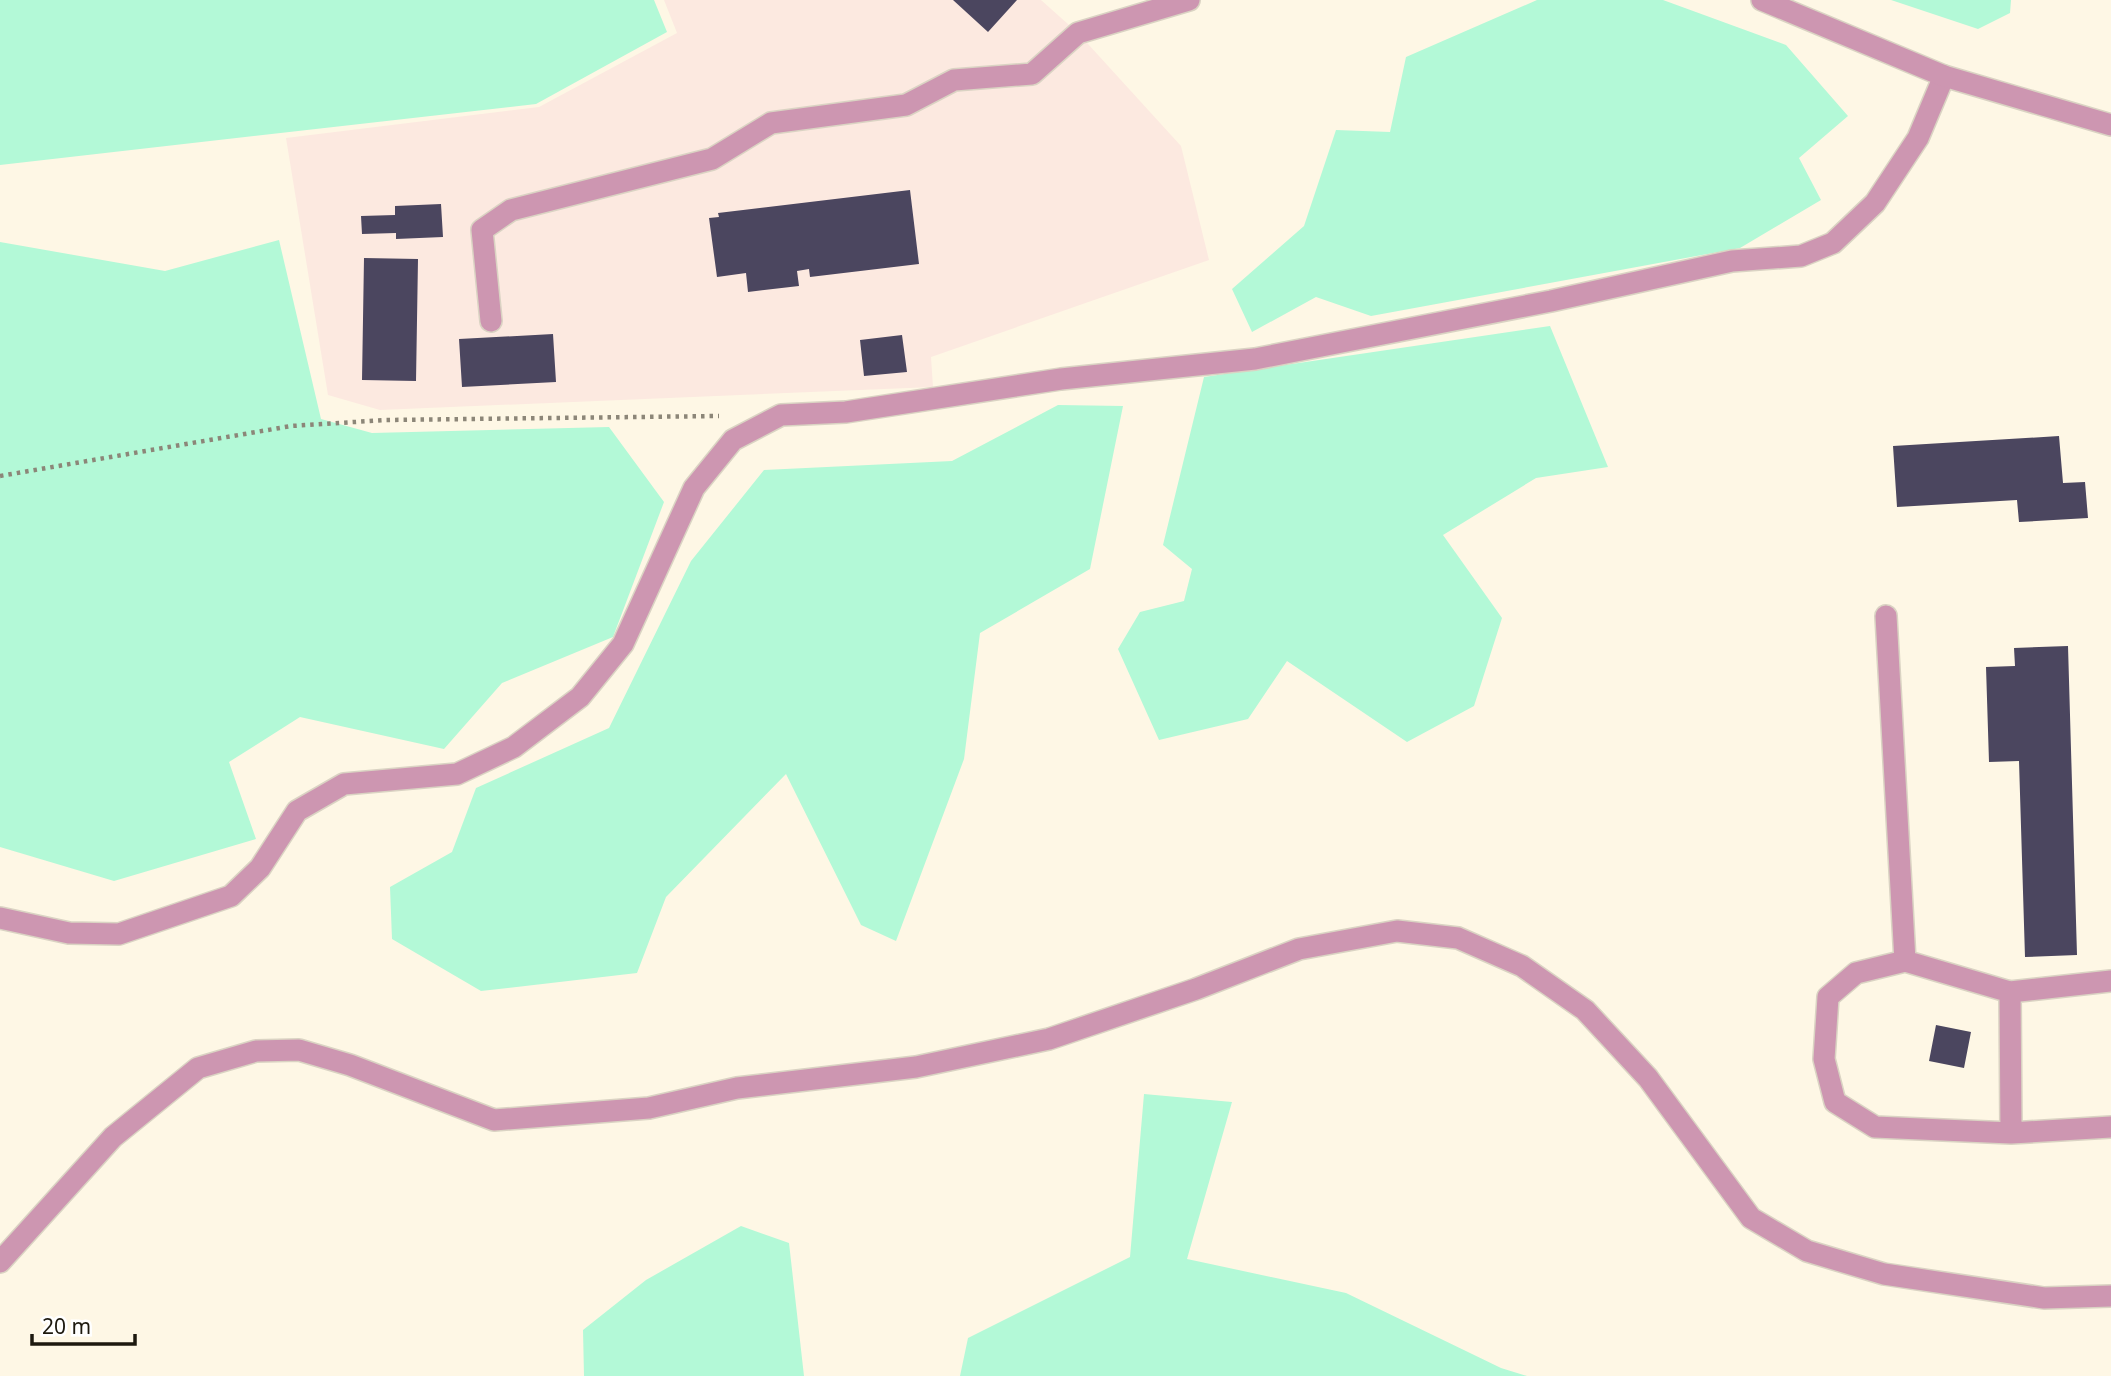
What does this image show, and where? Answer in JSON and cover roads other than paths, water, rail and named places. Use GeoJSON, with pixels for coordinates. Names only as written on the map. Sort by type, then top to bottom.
{"type":"FeatureCollection","features":[{"type":"Feature","properties":{"kind":"street"},"geometry":{"type":"LineString","coordinates":[[491,321],[482,230],[511,210],[712,159],[771,123],[906,104],[954,80],[1032,74],[1078,33],[1189,0]]}},
{"type":"Feature","properties":{"kind":"street"},"geometry":{"type":"LineString","coordinates":[[1762,0],[1944,76],[2111,125]]}},
{"type":"Feature","properties":{"kind":"street"},"geometry":{"type":"LineString","coordinates":[[0,918],[69,933],[119,934],[231,896],[260,868],[297,811],[344,784],[457,774],[514,747],[580,698],[623,644],[694,488],[733,440],[781,415],[846,412],[1061,379],[1255,359],[1551,301],[1732,261],[1801,256],[1833,243],[1875,203],[1918,138],[1944,76]]}},
{"type":"Feature","properties":{"kind":"street"},"geometry":{"type":"LineString","coordinates":[[1886,616],[1905,961]]}},
{"type":"Feature","properties":{"kind":"street"},"geometry":{"type":"LineString","coordinates":[[0,1262],[113,1137],[198,1068],[256,1051],[299,1050],[350,1065],[494,1120],[649,1108],[737,1088],[916,1067],[1049,1039],[1196,989],[1299,949],[1397,931],[1458,938],[1522,966],[1586,1010],[1648,1078],[1751,1218],[1807,1251],[1884,1274],[2044,1298],[2111,1296]]}},
{"type":"Feature","properties":{"kind":"street"},"geometry":{"type":"LineString","coordinates":[[2111,981],[2010,992],[1905,961],[1856,973],[1828,998],[1824,1059],[1835,1102],[1875,1126],[2011,1133],[2111,1127]]}},
{"type":"Feature","properties":{"kind":"street"},"geometry":{"type":"LineString","coordinates":[[2010,992],[2011,1133]]}}]}
